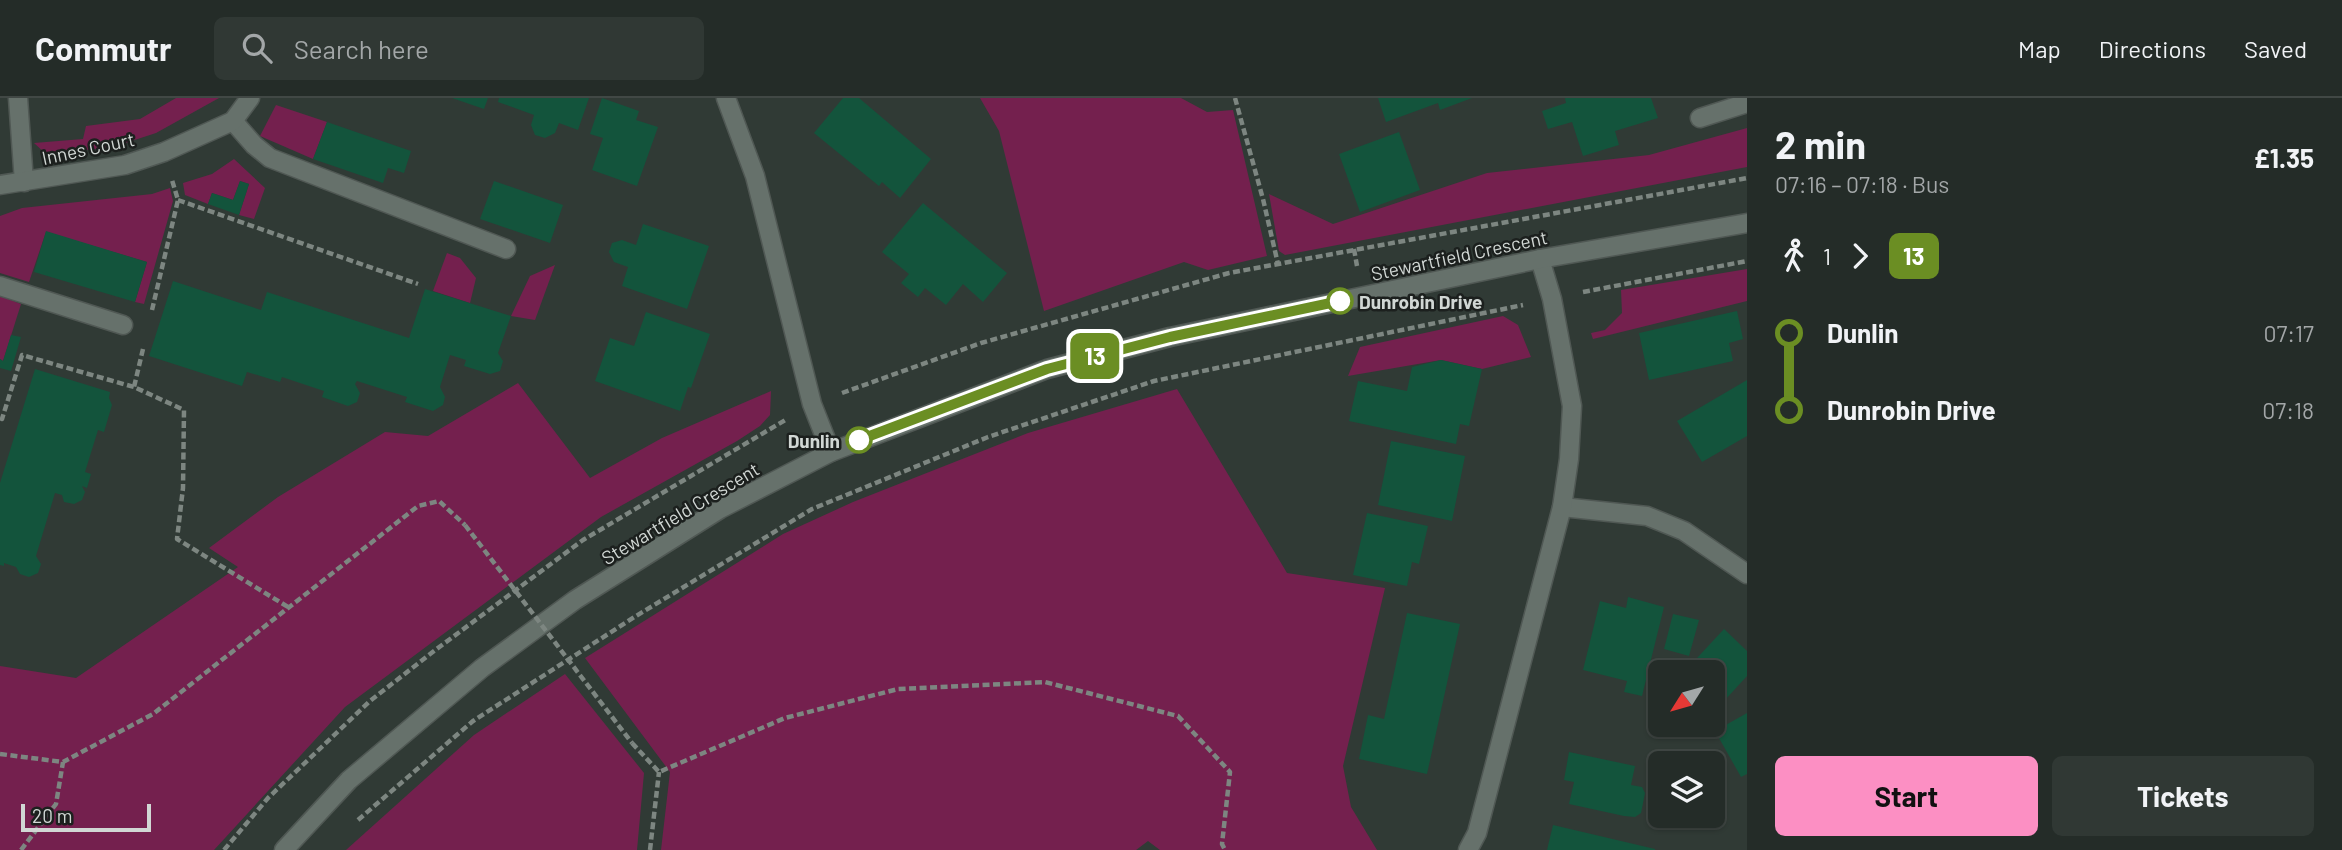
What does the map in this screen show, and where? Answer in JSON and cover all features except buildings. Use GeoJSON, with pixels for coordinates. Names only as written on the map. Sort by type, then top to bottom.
{"type":"FeatureCollection","features":[{"type":"Feature","properties":{"kind":"street"},"geometry":{"type":"LineString","coordinates":[[18,98],[24,182]]}},
{"type":"Feature","properties":{"kind":"street","name":"Innes Court"},"geometry":{"type":"LineString","coordinates":[[0,185],[125,165],[163,152],[233,121],[250,98]]}},
{"type":"Feature","properties":{"kind":"street"},"geometry":{"type":"LineString","coordinates":[[726,98],[755,176],[812,404],[831,452]]}},
{"type":"Feature","properties":{"kind":"street"},"geometry":{"type":"LineString","coordinates":[[1700,118],[1747,103]]}},
{"type":"Feature","properties":{"kind":"street"},"geometry":{"type":"LineString","coordinates":[[233,121],[254,145],[270,158],[506,248]]}},
{"type":"Feature","properties":{"kind":"street","name":"Stewartfield Crescent"},"geometry":{"type":"LineString","coordinates":[[284,850],[349,780],[482,667],[575,600],[720,509],[831,452],[1047,369],[1170,337],[1540,258],[1747,223]]}},
{"type":"Feature","properties":{"kind":"street"},"geometry":{"type":"LineString","coordinates":[[1468,850],[1477,833],[1562,507],[1569,459],[1572,406],[1552,299],[1540,258]]}},
{"type":"Feature","properties":{"kind":"street"},"geometry":{"type":"LineString","coordinates":[[0,286],[123,325]]}},
{"type":"Feature","properties":{"kind":"street"},"geometry":{"type":"LineString","coordinates":[[1562,507],[1647,516],[1684,531],[1747,574]]}},
{"type":"Feature","properties":{"kind":"path"},"geometry":{"type":"LineString","coordinates":[[1235,98],[1278,264]]}},
{"type":"Feature","properties":{"kind":"path"},"geometry":{"type":"LineString","coordinates":[[150,319],[178,200],[163,152]]}},
{"type":"Feature","properties":{"kind":"path"},"geometry":{"type":"LineString","coordinates":[[178,200],[418,284]]}},
{"type":"Feature","properties":{"kind":"path"},"geometry":{"type":"LineString","coordinates":[[352,826],[473,721],[636,616],[812,509],[988,437],[1154,381],[1747,261]]}},
{"type":"Feature","properties":{"kind":"path"},"geometry":{"type":"LineString","coordinates":[[134,387],[144,343]]}},
{"type":"Feature","properties":{"kind":"path"},"geometry":{"type":"LineString","coordinates":[[0,418],[2,419],[22,355],[134,387],[184,410],[183,488],[177,539],[288,607]]}},
{"type":"Feature","properties":{"kind":"path"},"geometry":{"type":"LineString","coordinates":[[0,754],[63,762],[153,714],[418,506],[439,501],[465,525],[632,743],[659,772],[650,850]]}},
{"type":"Feature","properties":{"kind":"path"},"geometry":{"type":"LineString","coordinates":[[659,772],[785,718],[898,689],[1045,682],[1178,716],[1230,772],[1222,844],[1225,850]]}},
{"type":"Feature","properties":{"kind":"path"},"geometry":{"type":"LineString","coordinates":[[21,850],[56,804],[63,762]]}},
{"type":"Feature","properties":{"kind":"shaded area"},"geometry":{"type":"Polygon","coordinates":[[[176,98],[219,98],[156,133],[110,148],[45,153],[34,143],[83,139],[86,126],[140,119],[176,98]]]}},
{"type":"Feature","properties":{"kind":"shaded area"},"geometry":{"type":"Polygon","coordinates":[[[980,98],[1181,98],[1207,112],[1233,110],[1267,256],[1208,270],[1184,262],[1044,311],[999,131],[980,98]]]}},
{"type":"Feature","properties":{"kind":"shaded area"},"geometry":{"type":"Polygon","coordinates":[[[276,105],[327,122],[313,159],[260,136],[276,105]]]}},
{"type":"Feature","properties":{"kind":"shaded area"},"geometry":{"type":"Polygon","coordinates":[[[1747,128],[1747,167],[1285,255],[1279,251],[1269,194],[1333,224],[1487,173],[1649,155],[1747,128]]]}},
{"type":"Feature","properties":{"kind":"shaded area"},"geometry":{"type":"Polygon","coordinates":[[[234,159],[265,188],[254,219],[239,215],[249,184],[240,181],[233,200],[212,193],[208,204],[185,195],[183,183],[212,174],[234,159]]]}},
{"type":"Feature","properties":{"kind":"shaded area"},"geometry":{"type":"Polygon","coordinates":[[[170,188],[173,201],[144,304],[135,302],[147,262],[46,232],[29,282],[0,273],[0,216],[22,208],[152,194],[170,188]]]}},
{"type":"Feature","properties":{"kind":"shaded area"},"geometry":{"type":"Polygon","coordinates":[[[447,253],[460,258],[476,278],[470,303],[433,291],[447,253]]]}},
{"type":"Feature","properties":{"kind":"shaded area"},"geometry":{"type":"Polygon","coordinates":[[[555,265],[535,320],[511,316],[530,276],[555,265]]]}},
{"type":"Feature","properties":{"kind":"shaded area"},"geometry":{"type":"Polygon","coordinates":[[[1747,269],[1747,301],[1593,339],[1591,333],[1605,330],[1622,313],[1621,290],[1747,269]]]}},
{"type":"Feature","properties":{"kind":"shaded area"},"geometry":{"type":"Polygon","coordinates":[[[0,296],[21,304],[3,361],[0,359],[0,296]]]}},
{"type":"Feature","properties":{"kind":"shaded area"},"geometry":{"type":"Polygon","coordinates":[[[1503,316],[1518,325],[1531,357],[1482,369],[1441,360],[1348,376],[1360,347],[1503,316]]]}},
{"type":"Feature","properties":{"kind":"shaded area"},"geometry":{"type":"Polygon","coordinates":[[[518,383],[590,478],[662,438],[771,391],[770,415],[760,426],[737,441],[601,517],[345,707],[214,850],[0,850],[0,666],[76,678],[238,567],[209,548],[278,497],[385,432],[428,436],[518,383]]]}},
{"type":"Feature","properties":{"kind":"shaded area"},"geometry":{"type":"Polygon","coordinates":[[[1177,389],[1287,573],[1385,588],[1343,766],[1351,807],[1377,850],[1160,850],[1148,841],[1136,850],[661,850],[670,772],[585,658],[783,534],[853,502],[1028,433],[1177,389]]]}},
{"type":"Feature","properties":{"kind":"shaded area"},"geometry":{"type":"Polygon","coordinates":[[[565,674],[644,773],[637,850],[346,850],[474,735],[565,674]]]}},
{"type":"Feature","properties":{"kind":"bus line","name":"13"},"geometry":{"type":"LineString","coordinates":[[859,440],[1047,369],[1170,337],[1340,301]]}},
{"type":"Feature","properties":{"kind":"place","name":"Dunrobin Drive"},"geometry":{"type":"Point","coordinates":[1340,301]}},
{"type":"Feature","properties":{"kind":"place","name":"Dunlin"},"geometry":{"type":"Point","coordinates":[859,440]}}]}
